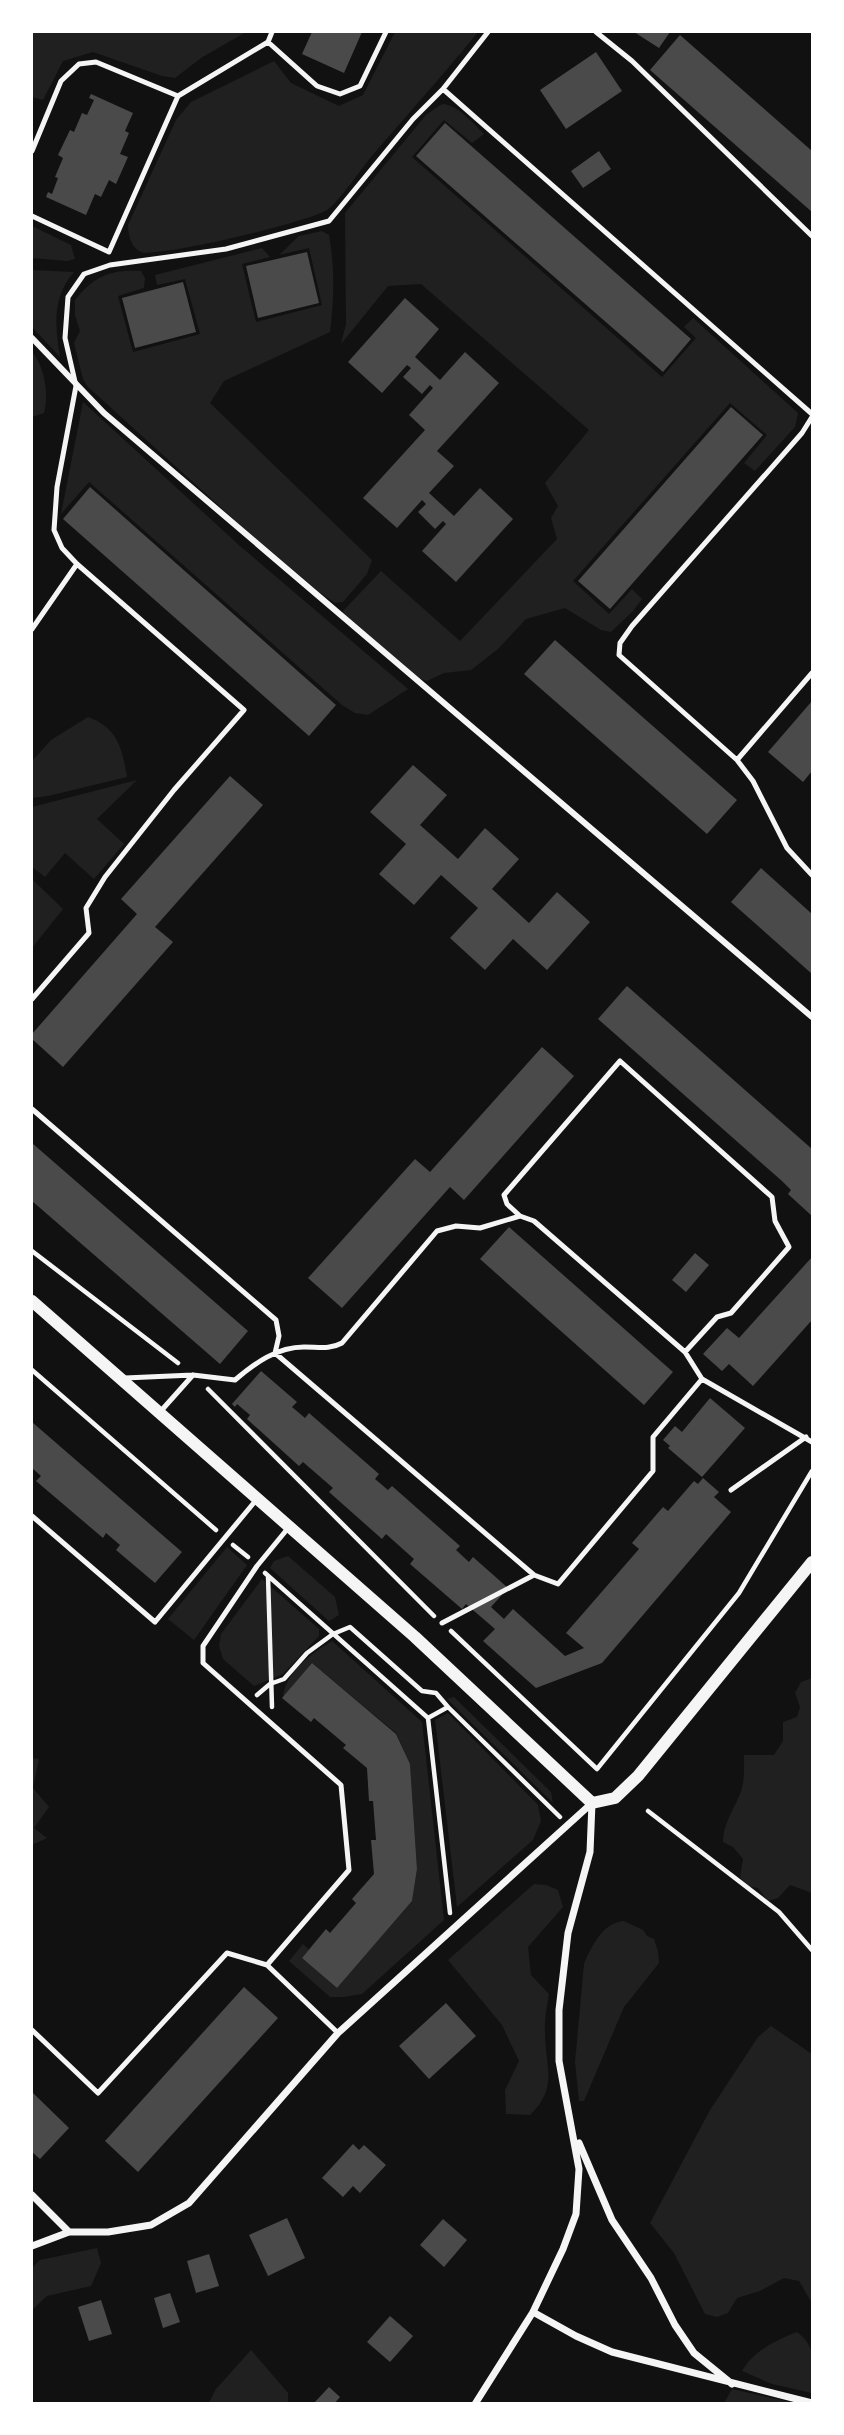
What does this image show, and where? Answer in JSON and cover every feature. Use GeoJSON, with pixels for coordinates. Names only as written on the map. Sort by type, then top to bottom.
{"type":"FeatureCollection","features":[{"type":"Feature","properties":{"kind":"street"},"geometry":{"type":"LineString","coordinates":[[32,338],[104,413],[813,1017]]}},
{"type":"Feature","properties":{"kind":"street"},"geometry":{"type":"LineString","coordinates":[[32,1301],[415,1637],[592,1803],[590,1852],[568,1933],[559,2010],[559,2062],[579,2169],[576,2214],[563,2249],[533,2312],[475,2403]]}},
{"type":"Feature","properties":{"kind":"street"},"geometry":{"type":"LineString","coordinates":[[32,2246],[69,2232],[108,2232],[151,2225],[189,2203],[338,2034],[592,1803],[615,1798],[638,1776],[813,1562]]}},
{"type":"Feature","properties":{"kind":"street"},"geometry":{"type":"LineString","coordinates":[[573,2128],[590,2174],[612,2220],[651,2278],[676,2325],[694,2353],[732,2384]]}},
{"type":"Feature","properties":{"kind":"street"},"geometry":{"type":"LineString","coordinates":[[32,2195],[69,2232]]}},
{"type":"Feature","properties":{"kind":"street"},"geometry":{"type":"LineString","coordinates":[[533,2312],[612,2352],[813,2403]]}},
{"type":"Feature","properties":{"kind":"lane"},"geometry":{"type":"LineString","coordinates":[[110,265],[109,252],[178,96],[268,42],[272,32]]}},
{"type":"Feature","properties":{"kind":"lane"},"geometry":{"type":"LineString","coordinates":[[268,42],[317,86],[340,94],[360,86],[386,32]]}},
{"type":"Feature","properties":{"kind":"lane"},"geometry":{"type":"LineString","coordinates":[[32,999],[89,933],[86,908],[105,877],[174,790],[244,710],[77,564],[62,548],[54,530],[57,487],[76,386],[65,338],[68,297],[84,274],[110,265],[226,249],[329,221],[413,119],[443,89],[488,32]]}},
{"type":"Feature","properties":{"kind":"lane"},"geometry":{"type":"LineString","coordinates":[[596,32],[632,61],[813,236]]}},
{"type":"Feature","properties":{"kind":"lane"},"geometry":{"type":"LineString","coordinates":[[32,151],[61,81],[79,64],[96,62],[178,96]]}},
{"type":"Feature","properties":{"kind":"lane"},"geometry":{"type":"LineString","coordinates":[[443,89],[813,416],[802,433],[620,643],[620,655],[737,760],[753,781],[787,848],[813,875]]}},
{"type":"Feature","properties":{"kind":"lane"},"geometry":{"type":"LineString","coordinates":[[32,216],[109,252]]}},
{"type":"Feature","properties":{"kind":"lane"},"geometry":{"type":"LineString","coordinates":[[32,629],[77,564]]}},
{"type":"Feature","properties":{"kind":"lane"},"geometry":{"type":"LineString","coordinates":[[737,760],[813,673]]}},
{"type":"Feature","properties":{"kind":"lane"},"geometry":{"type":"LineString","coordinates":[[685,1352],[717,1317],[731,1313],[789,1247],[775,1221],[772,1197],[620,1061],[504,1195],[507,1204],[520,1216],[534,1221],[685,1352],[702,1379],[813,1442]]}},
{"type":"Feature","properties":{"kind":"lane"},"geometry":{"type":"LineString","coordinates":[[32,1109],[276,1320],[279,1336],[275,1353]]}},
{"type":"Feature","properties":{"kind":"lane"},"geometry":{"type":"LineString","coordinates":[[121,1378],[193,1375],[235,1380],[254,1364],[275,1353],[303,1347],[334,1348],[342,1343],[438,1231],[456,1226],[481,1228],[520,1216]]}},
{"type":"Feature","properties":{"kind":"lane"},"geometry":{"type":"LineString","coordinates":[[275,1353],[534,1575],[558,1584],[653,1471],[653,1437],[702,1379]]}},
{"type":"Feature","properties":{"kind":"lane"},"geometry":{"type":"LineString","coordinates":[[160,1412],[193,1375]]}},
{"type":"Feature","properties":{"kind":"lane"},"geometry":{"type":"LineString","coordinates":[[731,1490],[806,1437]]}},
{"type":"Feature","properties":{"kind":"lane"},"geometry":{"type":"LineString","coordinates":[[32,1516],[155,1622],[257,1499]]}},
{"type":"Feature","properties":{"kind":"lane"},"geometry":{"type":"LineString","coordinates":[[267,1965],[349,1870],[341,1786],[204,1663],[203,1646],[257,1566],[289,1527]]}},
{"type":"Feature","properties":{"kind":"lane"},"geometry":{"type":"LineString","coordinates":[[442,1623],[534,1575]]}},
{"type":"Feature","properties":{"kind":"lane"},"geometry":{"type":"LineString","coordinates":[[32,2030],[98,2093],[227,1953],[267,1965],[338,2034]]}},
{"type":"Feature","properties":{"kind":"path"},"geometry":{"type":"LineString","coordinates":[[32,1251],[193,1375],[442,1623],[597,1769],[739,1593],[813,1471]]}},
{"type":"Feature","properties":{"kind":"path"},"geometry":{"type":"LineString","coordinates":[[32,1370],[428,1718],[452,1929]]}},
{"type":"Feature","properties":{"kind":"path"},"geometry":{"type":"LineString","coordinates":[[268,1575],[270,1684],[274,1725]]}},
{"type":"Feature","properties":{"kind":"path"},"geometry":{"type":"LineString","coordinates":[[248,1703],[270,1684],[284,1679],[307,1653],[333,1634],[349,1628],[422,1692],[436,1693],[568,1825]]}},
{"type":"Feature","properties":{"kind":"path"},"geometry":{"type":"LineString","coordinates":[[428,1718],[448,1707]]}},
{"type":"Feature","properties":{"kind":"path"},"geometry":{"type":"LineString","coordinates":[[648,1811],[779,1912],[813,1950]]}},
{"type":"Feature","properties":{"kind":"shaded area"},"geometry":{"type":"Polygon","coordinates":[[[32,32],[246,32],[201,58],[175,78],[93,52],[63,61],[43,100],[32,97],[32,32]]]}},
{"type":"Feature","properties":{"kind":"shaded area"},"geometry":{"type":"Polygon","coordinates":[[[395,32],[478,32],[327,210],[234,238],[175,250],[141,252],[132,244],[128,225],[176,120],[191,102],[274,61],[291,83],[339,106],[363,95],[395,32]]]}},
{"type":"Feature","properties":{"kind":"shaded area"},"geometry":{"type":"Polygon","coordinates":[[[442,104],[454,107],[484,134],[472,143],[444,120],[412,157],[662,377],[696,338],[684,327],[693,318],[798,413],[795,427],[755,471],[744,463],[767,435],[730,403],[573,581],[609,614],[632,589],[642,599],[611,632],[601,630],[565,608],[526,619],[498,649],[471,670],[444,673],[427,681],[415,677],[346,619],[343,611],[381,571],[460,641],[557,539],[551,518],[558,506],[545,483],[589,430],[421,284],[388,286],[341,344],[346,324],[345,213],[426,115],[442,104]]]}},
{"type":"Feature","properties":{"kind":"shaded area"},"geometry":{"type":"Polygon","coordinates":[[[32,226],[71,245],[75,259],[67,261],[32,258],[32,226]]]}},
{"type":"Feature","properties":{"kind":"shaded area"},"geometry":{"type":"Polygon","coordinates":[[[322,231],[329,235],[332,259],[330,332],[224,381],[210,403],[372,560],[367,574],[343,602],[335,603],[248,532],[88,387],[83,379],[74,343],[80,331],[75,315],[75,300],[96,280],[121,271],[141,271],[145,278],[144,288],[118,296],[133,352],[200,334],[185,279],[157,285],[155,275],[262,248],[270,257],[242,264],[256,322],[322,305],[309,248],[279,255],[299,236],[322,231]]]}},
{"type":"Feature","properties":{"kind":"shaded area"},"geometry":{"type":"Polygon","coordinates":[[[32,270],[74,272],[62,291],[57,312],[60,357],[32,327],[32,270]]]}},
{"type":"Feature","properties":{"kind":"shaded area"},"geometry":{"type":"Polygon","coordinates":[[[32,352],[43,373],[46,398],[44,413],[32,417],[32,352]]]}},
{"type":"Feature","properties":{"kind":"shaded area"},"geometry":{"type":"Polygon","coordinates":[[[83,402],[240,546],[408,689],[368,715],[355,713],[342,705],[89,482],[61,514],[83,402]]]}},
{"type":"Feature","properties":{"kind":"shaded area"},"geometry":{"type":"Polygon","coordinates":[[[88,717],[106,727],[117,740],[127,777],[32,798],[32,761],[51,740],[88,717]]]}},
{"type":"Feature","properties":{"kind":"shaded area"},"geometry":{"type":"Polygon","coordinates":[[[137,780],[97,819],[124,844],[94,879],[65,853],[45,877],[32,867],[32,807],[137,780]]]}},
{"type":"Feature","properties":{"kind":"shaded area"},"geometry":{"type":"Polygon","coordinates":[[[32,879],[63,909],[32,948],[32,879]]]}},
{"type":"Feature","properties":{"kind":"shaded area"},"geometry":{"type":"Polygon","coordinates":[[[227,1547],[247,1565],[194,1640],[168,1619],[227,1547]]]}},
{"type":"Feature","properties":{"kind":"shaded area"},"geometry":{"type":"Polygon","coordinates":[[[288,1556],[335,1597],[339,1615],[329,1621],[270,1568],[274,1561],[288,1556]]]}},
{"type":"Feature","properties":{"kind":"shaded area"},"geometry":{"type":"Polygon","coordinates":[[[262,1579],[319,1629],[319,1636],[283,1674],[254,1686],[223,1659],[219,1646],[221,1634],[262,1579]]]}},
{"type":"Feature","properties":{"kind":"shaded area"},"geometry":{"type":"Polygon","coordinates":[[[332,1641],[422,1722],[444,1920],[362,1994],[344,1997],[330,1997],[289,1961],[303,1944],[309,1950],[302,1958],[337,1988],[412,1901],[417,1869],[410,1764],[396,1733],[312,1663],[283,1698],[289,1680],[300,1665],[332,1641]]]}},
{"type":"Feature","properties":{"kind":"shaded area"},"geometry":{"type":"Polygon","coordinates":[[[812,1678],[812,1893],[790,1885],[778,1898],[768,1901],[758,1888],[745,1886],[740,1877],[743,1859],[733,1847],[723,1842],[723,1835],[742,1789],[744,1755],[774,1755],[783,1741],[783,1722],[797,1717],[800,1707],[795,1693],[801,1682],[812,1678]]]}},
{"type":"Feature","properties":{"kind":"shaded area"},"geometry":{"type":"Polygon","coordinates":[[[454,1697],[551,1792],[553,1803],[447,1699],[454,1697]]]}},
{"type":"Feature","properties":{"kind":"shaded area"},"geometry":{"type":"Polygon","coordinates":[[[448,1713],[538,1805],[541,1821],[533,1840],[457,1907],[435,1720],[448,1713]]]}},
{"type":"Feature","properties":{"kind":"shaded area"},"geometry":{"type":"Polygon","coordinates":[[[32,1758],[39,1759],[33,1788],[49,1807],[34,1828],[47,1838],[32,1845],[32,1758]]]}},
{"type":"Feature","properties":{"kind":"shaded area"},"geometry":{"type":"Polygon","coordinates":[[[534,1884],[558,1890],[563,1907],[528,1947],[531,1975],[549,1994],[545,2027],[547,2086],[545,2095],[530,2115],[506,2114],[505,2090],[519,2061],[502,2025],[448,1960],[534,1884]]]}},
{"type":"Feature","properties":{"kind":"shaded area"},"geometry":{"type":"Polygon","coordinates":[[[624,1921],[654,1939],[659,1963],[624,2007],[584,2101],[579,2101],[575,2062],[584,1964],[594,1943],[604,1931],[617,1922],[624,1921]]]}},
{"type":"Feature","properties":{"kind":"shaded area"},"geometry":{"type":"Polygon","coordinates":[[[771,2026],[812,2054],[812,2303],[799,2281],[784,2278],[760,2291],[737,2298],[728,2313],[717,2317],[705,2314],[674,2253],[650,2223],[710,2110],[758,2037],[771,2026]]]}},
{"type":"Feature","properties":{"kind":"shaded area"},"geometry":{"type":"Polygon","coordinates":[[[97,2248],[101,2263],[91,2286],[47,2296],[32,2310],[32,2268],[40,2260],[97,2248]]]}},
{"type":"Feature","properties":{"kind":"shaded area"},"geometry":{"type":"Polygon","coordinates":[[[797,2332],[812,2352],[812,2393],[772,2384],[742,2371],[759,2352],[797,2332]]]}},
{"type":"Feature","properties":{"kind":"shaded area"},"geometry":{"type":"Polygon","coordinates":[[[251,2350],[288,2393],[288,2403],[209,2403],[216,2389],[251,2350]]]}},
{"type":"Feature","properties":{"kind":"shaded area"},"geometry":{"type":"Polygon","coordinates":[[[732,2389],[794,2403],[724,2403],[732,2389]]]}},
{"type":"Feature","properties":{"kind":"building"},"geometry":{"type":"Polygon","coordinates":[[[312,32],[362,32],[344,73],[302,54],[312,32]]]}},
{"type":"Feature","properties":{"kind":"building"},"geometry":{"type":"Polygon","coordinates":[[[634,32],[670,32],[659,48],[634,32]]]}},
{"type":"Feature","properties":{"kind":"building"},"geometry":{"type":"Polygon","coordinates":[[[680,35],[812,151],[812,212],[650,70],[680,35]]]}},
{"type":"Feature","properties":{"kind":"building"},"geometry":{"type":"Polygon","coordinates":[[[596,52],[622,91],[566,129],[540,90],[596,52]]]}},
{"type":"Feature","properties":{"kind":"building"},"geometry":{"type":"Polygon","coordinates":[[[91,94],[133,113],[125,131],[129,133],[120,154],[128,157],[116,184],[109,180],[101,197],[95,194],[86,215],[46,197],[48,192],[52,194],[58,178],[55,177],[63,158],[58,155],[70,130],[74,132],[82,113],[87,115],[94,100],[89,98],[91,94]]]}},
{"type":"Feature","properties":{"kind":"building"},"geometry":{"type":"Polygon","coordinates":[[[445,123],[691,339],[663,372],[416,156],[445,123]]]}},
{"type":"Feature","properties":{"kind":"building"},"geometry":{"type":"Polygon","coordinates":[[[599,151],[611,169],[583,188],[571,171],[599,151]]]}},
{"type":"Feature","properties":{"kind":"building"},"geometry":{"type":"Polygon","coordinates":[[[307,252],[319,303],[258,318],[246,266],[307,252]]]}},
{"type":"Feature","properties":{"kind":"building"},"geometry":{"type":"Polygon","coordinates":[[[183,282],[196,332],[135,348],[122,298],[183,282]]]}},
{"type":"Feature","properties":{"kind":"building"},"geometry":{"type":"Polygon","coordinates":[[[405,298],[439,329],[415,357],[440,380],[465,352],[499,383],[437,451],[454,466],[429,493],[454,516],[480,488],[513,519],[456,582],[422,551],[446,524],[443,521],[435,529],[418,512],[426,504],[422,500],[397,528],[363,498],[425,430],[409,415],[433,388],[430,385],[422,394],[403,377],[411,368],[407,365],[382,393],[348,362],[405,298]]]}},
{"type":"Feature","properties":{"kind":"building"},"geometry":{"type":"Polygon","coordinates":[[[731,407],[763,435],[610,609],[578,581],[731,407]]]}},
{"type":"Feature","properties":{"kind":"building"},"geometry":{"type":"Polygon","coordinates":[[[90,487],[336,705],[309,736],[63,519],[90,487]]]}},
{"type":"Feature","properties":{"kind":"building"},"geometry":{"type":"Polygon","coordinates":[[[555,640],[737,800],[707,834],[524,674],[555,640]]]}},
{"type":"Feature","properties":{"kind":"building"},"geometry":{"type":"Polygon","coordinates":[[[812,701],[812,771],[803,782],[768,752],[812,701]]]}},
{"type":"Feature","properties":{"kind":"building"},"geometry":{"type":"Polygon","coordinates":[[[413,765],[447,795],[420,825],[458,859],[485,828],[519,859],[492,889],[529,923],[557,892],[590,922],[547,970],[513,939],[485,970],[450,938],[478,908],[441,875],[414,905],[379,874],[406,844],[370,812],[413,765]]]}},
{"type":"Feature","properties":{"kind":"building"},"geometry":{"type":"Polygon","coordinates":[[[230,776],[263,805],[155,927],[173,942],[63,1067],[32,1039],[32,1034],[137,914],[121,899],[230,776]]]}},
{"type":"Feature","properties":{"kind":"building"},"geometry":{"type":"Polygon","coordinates":[[[761,868],[812,914],[812,974],[731,902],[761,868]]]}},
{"type":"Feature","properties":{"kind":"building"},"geometry":{"type":"Polygon","coordinates":[[[627,986],[812,1149],[812,1216],[788,1194],[791,1190],[782,1181],[598,1019],[627,986]]]}},
{"type":"Feature","properties":{"kind":"building"},"geometry":{"type":"Polygon","coordinates":[[[542,1047],[574,1076],[464,1200],[450,1187],[342,1308],[308,1278],[415,1159],[430,1172],[542,1047]]]}},
{"type":"Feature","properties":{"kind":"building"},"geometry":{"type":"Polygon","coordinates":[[[32,1143],[248,1331],[220,1364],[32,1201],[32,1143]]]}},
{"type":"Feature","properties":{"kind":"building"},"geometry":{"type":"Polygon","coordinates":[[[509,1227],[673,1372],[644,1405],[480,1259],[509,1227]]]}},
{"type":"Feature","properties":{"kind":"building"},"geometry":{"type":"Polygon","coordinates":[[[695,1253],[709,1265],[686,1292],[672,1280],[695,1253]]]}},
{"type":"Feature","properties":{"kind":"building"},"geometry":{"type":"Polygon","coordinates":[[[812,1257],[812,1320],[753,1386],[729,1364],[722,1371],[703,1354],[727,1328],[739,1338],[812,1257]]]}},
{"type":"Feature","properties":{"kind":"building"},"geometry":{"type":"Polygon","coordinates":[[[261,1371],[297,1402],[292,1407],[305,1418],[309,1413],[379,1474],[375,1479],[388,1490],[392,1486],[460,1546],[456,1550],[469,1562],[473,1557],[508,1588],[491,1607],[504,1619],[513,1609],[565,1656],[584,1648],[566,1633],[639,1549],[632,1543],[663,1507],[668,1511],[694,1481],[698,1484],[703,1478],[719,1492],[714,1497],[731,1512],[602,1663],[536,1688],[483,1641],[495,1629],[466,1604],[462,1609],[410,1564],[414,1559],[386,1534],[382,1539],[329,1492],[333,1488],[303,1462],[299,1466],[247,1419],[250,1415],[237,1404],[235,1407],[232,1404],[261,1371]]]}},
{"type":"Feature","properties":{"kind":"building"},"geometry":{"type":"Polygon","coordinates":[[[710,1398],[745,1428],[702,1477],[668,1448],[670,1446],[663,1440],[675,1426],[682,1432],[710,1398]]]}},
{"type":"Feature","properties":{"kind":"building"},"geometry":{"type":"Polygon","coordinates":[[[32,1422],[182,1552],[155,1583],[116,1550],[120,1545],[106,1533],[103,1538],[36,1481],[41,1476],[32,1468],[32,1422]]]}},
{"type":"Feature","properties":{"kind":"building"},"geometry":{"type":"Polygon","coordinates":[[[312,1663],[396,1734],[410,1764],[417,1869],[412,1901],[337,1988],[302,1958],[326,1929],[330,1933],[356,1903],[352,1899],[374,1874],[371,1840],[376,1840],[373,1801],[369,1801],[367,1768],[343,1748],[346,1745],[314,1718],[311,1722],[282,1698],[312,1663]]]}},
{"type":"Feature","properties":{"kind":"building"},"geometry":{"type":"Polygon","coordinates":[[[244,1987],[278,2018],[138,2172],[105,2141],[244,1987]]]}},
{"type":"Feature","properties":{"kind":"building"},"geometry":{"type":"Polygon","coordinates":[[[446,2003],[476,2036],[429,2079],[399,2046],[446,2003]]]}},
{"type":"Feature","properties":{"kind":"building"},"geometry":{"type":"Polygon","coordinates":[[[32,2092],[69,2128],[40,2159],[32,2152],[32,2092]]]}},
{"type":"Feature","properties":{"kind":"building"},"geometry":{"type":"Polygon","coordinates":[[[353,2144],[359,2150],[364,2145],[386,2165],[360,2193],[353,2186],[343,2197],[322,2178],[353,2144]]]}},
{"type":"Feature","properties":{"kind":"building"},"geometry":{"type":"Polygon","coordinates":[[[287,2218],[305,2258],[268,2276],[249,2235],[287,2218]]]}},
{"type":"Feature","properties":{"kind":"building"},"geometry":{"type":"Polygon","coordinates":[[[443,2219],[467,2240],[444,2267],[420,2245],[443,2219]]]}},
{"type":"Feature","properties":{"kind":"building"},"geometry":{"type":"Polygon","coordinates":[[[209,2254],[219,2286],[196,2293],[187,2261],[209,2254]]]}},
{"type":"Feature","properties":{"kind":"building"},"geometry":{"type":"Polygon","coordinates":[[[170,2293],[180,2322],[163,2328],[154,2298],[170,2293]]]}},
{"type":"Feature","properties":{"kind":"building"},"geometry":{"type":"Polygon","coordinates":[[[101,2300],[112,2334],[89,2341],[78,2307],[101,2300]]]}},
{"type":"Feature","properties":{"kind":"building"},"geometry":{"type":"Polygon","coordinates":[[[390,2316],[413,2336],[390,2362],[367,2342],[390,2316]]]}},
{"type":"Feature","properties":{"kind":"building"},"geometry":{"type":"Polygon","coordinates":[[[329,2387],[340,2397],[334,2404],[313,2404],[329,2387]]]}}]}
